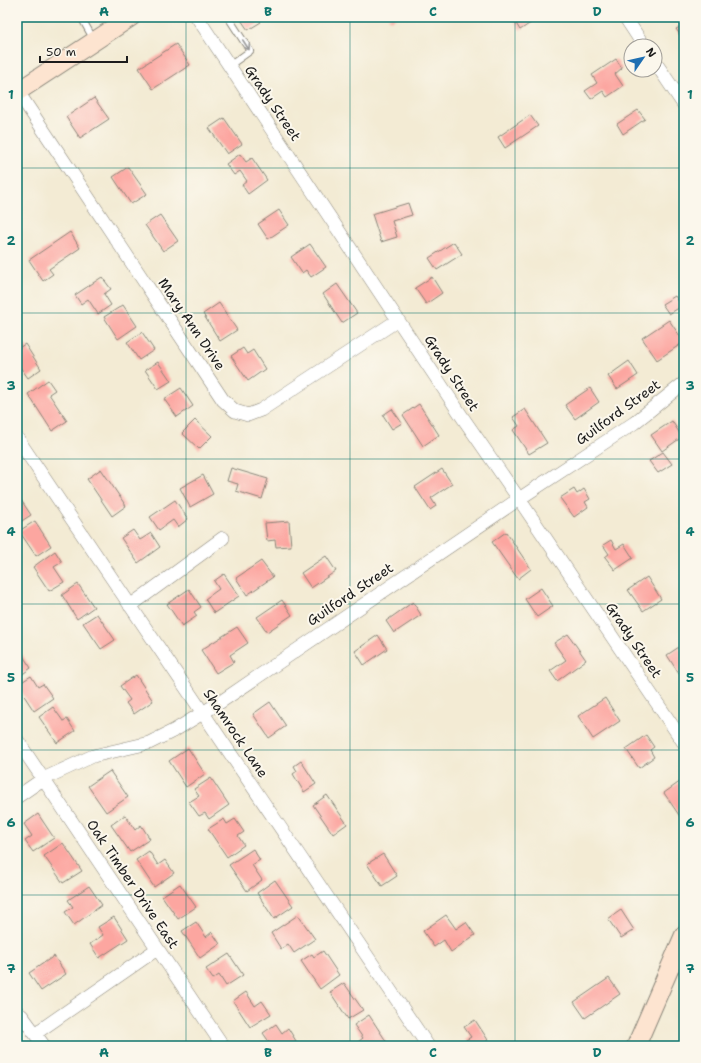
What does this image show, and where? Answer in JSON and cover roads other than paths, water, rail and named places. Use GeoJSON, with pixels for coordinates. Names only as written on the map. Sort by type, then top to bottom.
{"type":"FeatureCollection","features":[{"type":"Feature","properties":{"kind":"main road"},"geometry":{"type":"LineString","coordinates":[[18,92],[131,17]]}},
{"type":"Feature","properties":{"kind":"main road"},"geometry":{"type":"LineString","coordinates":[[636,1046],[684,935]]}},
{"type":"Feature","properties":{"kind":"street","name":"Grady Street"},"geometry":{"type":"LineString","coordinates":[[197,17],[463,418],[684,743]]}},
{"type":"Feature","properties":{"kind":"street"},"geometry":{"type":"LineString","coordinates":[[625,17],[639,38]]}},
{"type":"Feature","properties":{"kind":"street"},"geometry":{"type":"LineString","coordinates":[[663,74],[684,105]]}},
{"type":"Feature","properties":{"kind":"street","name":"Mary Ann Drive"},"geometry":{"type":"LineString","coordinates":[[18,92],[223,400],[235,411],[248,415],[262,410],[398,320]]}},
{"type":"Feature","properties":{"kind":"street","name":"Guilford Street"},"geometry":{"type":"LineString","coordinates":[[17,797],[43,779],[93,756],[149,743],[175,730],[203,713],[634,423],[684,384]]}},
{"type":"Feature","properties":{"kind":"street","name":"Shamrock Lane"},"geometry":{"type":"LineString","coordinates":[[17,438],[428,1046]]}},
{"type":"Feature","properties":{"kind":"street"},"geometry":{"type":"LineString","coordinates":[[130,606],[223,538]]}},
{"type":"Feature","properties":{"kind":"street","name":"Oak Timber Drive East"},"geometry":{"type":"LineString","coordinates":[[17,740],[157,949],[219,1045]]}},
{"type":"Feature","properties":{"kind":"street"},"geometry":{"type":"LineString","coordinates":[[36,1033],[157,949]]}},
{"type":"Feature","properties":{"kind":"street"},"geometry":{"type":"LineString","coordinates":[[17,1012],[36,1033],[44,1046]]}},
{"type":"Feature","properties":{"kind":"lane"},"geometry":{"type":"LineString","coordinates":[[81,17],[95,41]]}},
{"type":"Feature","properties":{"kind":"lane"},"geometry":{"type":"LineString","coordinates":[[228,17],[250,51],[229,66]]}}]}
